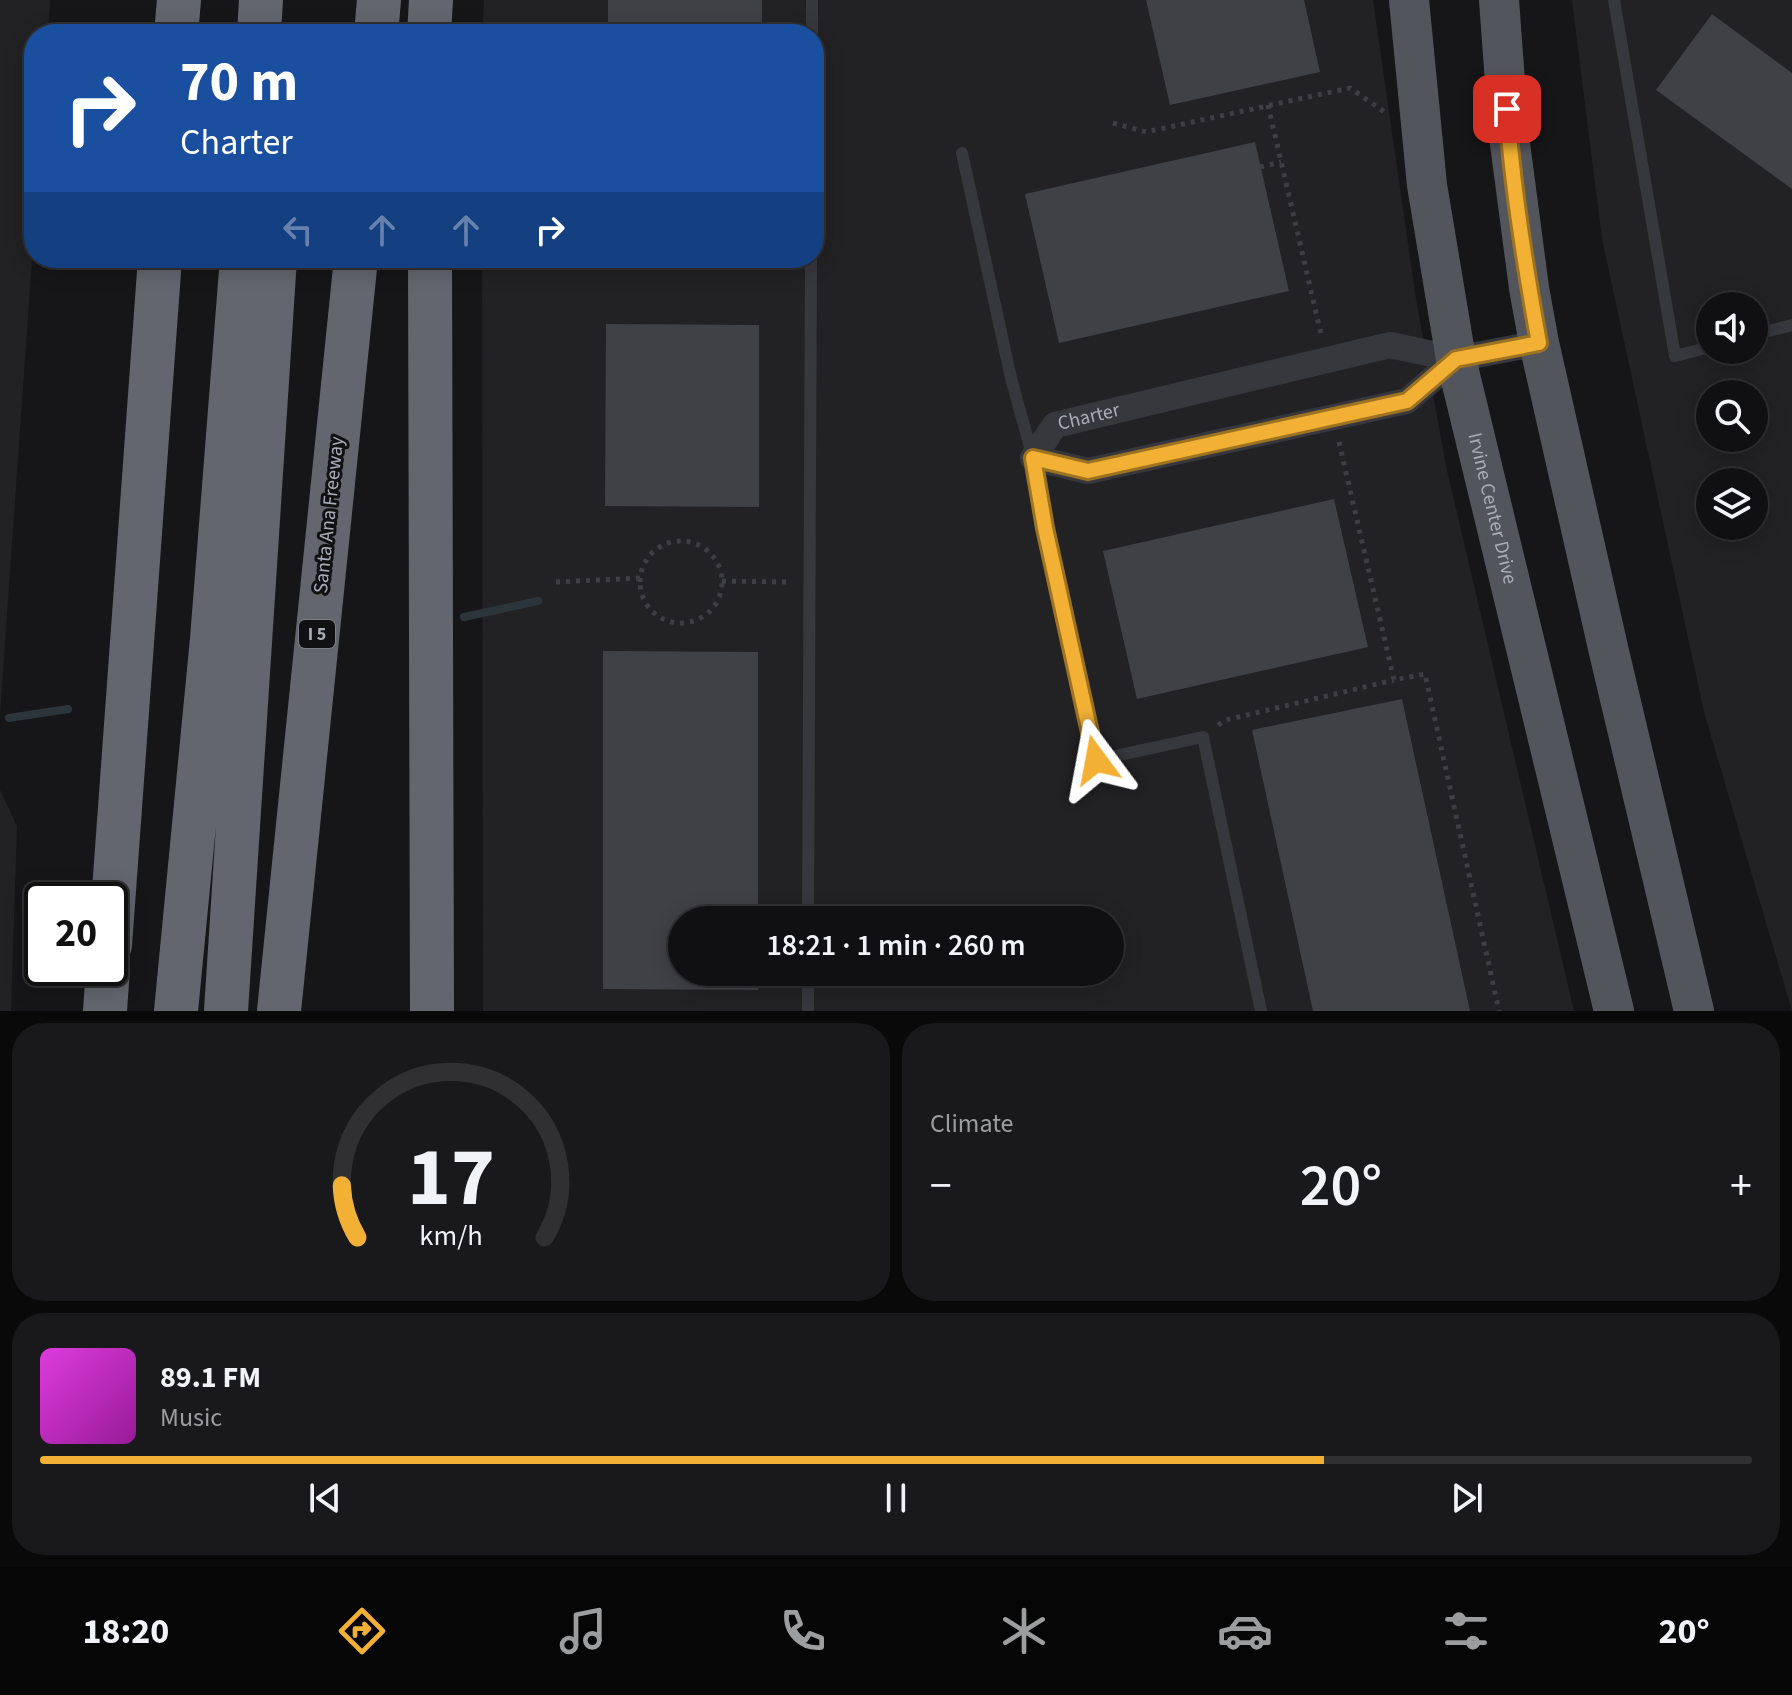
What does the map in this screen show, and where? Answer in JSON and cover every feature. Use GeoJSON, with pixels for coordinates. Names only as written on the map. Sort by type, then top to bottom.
{"type":"FeatureCollection","features":[{"type":"Feature","properties":{"kind":"highway"},"geometry":{"type":"LineString","coordinates":[[177,24],[179,0]]}},
{"type":"Feature","properties":{"kind":"highway"},"geometry":{"type":"LineString","coordinates":[[260,24],[261,0]]}},
{"type":"Feature","properties":{"kind":"highway"},"geometry":{"type":"LineString","coordinates":[[289,24],[290,0]]}},
{"type":"Feature","properties":{"kind":"highway"},"geometry":{"type":"LineString","coordinates":[[377,24],[379,0]]}},
{"type":"Feature","properties":{"kind":"highway"},"geometry":{"type":"LineString","coordinates":[[430,24],[431,0]]}},
{"type":"Feature","properties":{"kind":"highway"},"geometry":{"type":"LineString","coordinates":[[115,882],[159,268]]}},
{"type":"Feature","properties":{"kind":"highway"},"geometry":{"type":"LineString","coordinates":[[176,1011],[212,639],[241,268]]}},
{"type":"Feature","properties":{"kind":"highway"},"geometry":{"type":"LineString","coordinates":[[226,1011],[274,268]]}},
{"type":"Feature","properties":{"kind":"highway","name":"Santa Ana Freeway"},"geometry":{"type":"LineString","coordinates":[[279,1011],[355,268]]}},
{"type":"Feature","properties":{"kind":"highway"},"geometry":{"type":"LineString","coordinates":[[430,268],[432,1011]]}},
{"type":"Feature","properties":{"kind":"highway"},"geometry":{"type":"LineString","coordinates":[[105,1011],[107,986]]}},
{"type":"Feature","properties":{"kind":"main road","name":"Irvine Center Drive"},"geometry":{"type":"LineString","coordinates":[[1409,0],[1427,185],[1456,359],[1614,1011]]}},
{"type":"Feature","properties":{"kind":"main road"},"geometry":{"type":"LineString","coordinates":[[1499,0],[1509,136],[1539,343],[1694,1011]]}},
{"type":"Feature","properties":{"kind":"street","name":"Charter"},"geometry":{"type":"LineString","coordinates":[[1456,359],[1407,401],[1088,471],[1033,458],[1055,425],[1390,345],[1456,359],[1539,343]]}},
{"type":"Feature","properties":{"kind":"lane"},"geometry":{"type":"LineString","coordinates":[[812,0],[812,24]]}},
{"type":"Feature","properties":{"kind":"lane"},"geometry":{"type":"LineString","coordinates":[[1614,0],[1675,356],[1696,351]]}},
{"type":"Feature","properties":{"kind":"lane"},"geometry":{"type":"LineString","coordinates":[[962,153],[1011,378],[1033,458],[1045,528],[1096,760],[1203,737],[1261,1011]]}},
{"type":"Feature","properties":{"kind":"lane"},"geometry":{"type":"LineString","coordinates":[[808,906],[811,268]]}},
{"type":"Feature","properties":{"kind":"lane"},"geometry":{"type":"LineString","coordinates":[[1768,331],[1792,325]]}},
{"type":"Feature","properties":{"kind":"lane"},"geometry":{"type":"LineString","coordinates":[[808,986],[808,1011]]}},
{"type":"Feature","properties":{"kind":"path"},"geometry":{"type":"LineString","coordinates":[[1113,123],[1146,132],[1350,88],[1385,112],[1421,125]]}},
{"type":"Feature","properties":{"kind":"path"},"geometry":{"type":"LineString","coordinates":[[1268,105],[1327,360]]}},
{"type":"Feature","properties":{"kind":"path"},"geometry":{"type":"LineString","coordinates":[[1260,167],[1281,162]]}},
{"type":"Feature","properties":{"kind":"path"},"geometry":{"type":"LineString","coordinates":[[1333,417],[1394,680]]}},
{"type":"Feature","properties":{"kind":"path"},"geometry":{"type":"LineString","coordinates":[[675,541],[701,546],[712,555],[722,581],[720,595],[713,607],[703,617],[690,622],[663,618],[645,601],[641,588],[645,563],[653,552],[675,541]]}},
{"type":"Feature","properties":{"kind":"path"},"geometry":{"type":"LineString","coordinates":[[556,582],[641,578]]}},
{"type":"Feature","properties":{"kind":"path"},"geometry":{"type":"LineString","coordinates":[[722,581],[809,582]]}},
{"type":"Feature","properties":{"kind":"path"},"geometry":{"type":"LineString","coordinates":[[1203,737],[1226,720],[1425,674],[1499,1011]]}},
{"type":"Feature","properties":{"kind":"shaded area"},"geometry":{"type":"Polygon","coordinates":[[[0,0],[50,0],[49,24],[24,24],[24,268],[31,268],[0,714],[0,0]]]}},
{"type":"Feature","properties":{"kind":"shaded area"},"geometry":{"type":"Polygon","coordinates":[[[484,0],[1373,0],[1416,299],[1446,466],[1574,1011],[483,1011],[482,268],[824,268],[824,24],[483,24],[484,0]]]}},
{"type":"Feature","properties":{"kind":"shaded area"},"geometry":{"type":"Polygon","coordinates":[[[1572,0],[1792,0],[1792,1011],[1704,712],[1602,239],[1572,0]]]}},
{"type":"Feature","properties":{"kind":"shaded area"},"geometry":{"type":"Polygon","coordinates":[[[0,790],[17,826],[11,1011],[0,1011],[0,790]]]}},
{"type":"Feature","properties":{"kind":"building"},"geometry":{"type":"Polygon","coordinates":[[[608,0],[762,0],[762,24],[608,24],[608,0]]]}},
{"type":"Feature","properties":{"kind":"building"},"geometry":{"type":"Polygon","coordinates":[[[1146,0],[1304,0],[1320,72],[1170,105],[1146,0]]]}},
{"type":"Feature","properties":{"kind":"building"},"geometry":{"type":"Polygon","coordinates":[[[1712,14],[1792,73],[1792,189],[1656,90],[1712,14]]]}},
{"type":"Feature","properties":{"kind":"building"},"geometry":{"type":"Polygon","coordinates":[[[1255,142],[1289,291],[1059,343],[1025,194],[1255,142]]]}},
{"type":"Feature","properties":{"kind":"building"},"geometry":{"type":"Polygon","coordinates":[[[606,324],[759,325],[759,507],[605,506],[606,324]]]}},
{"type":"Feature","properties":{"kind":"building"},"geometry":{"type":"Polygon","coordinates":[[[1334,499],[1368,647],[1137,699],[1103,551],[1334,499]]]}},
{"type":"Feature","properties":{"kind":"building"},"geometry":{"type":"Polygon","coordinates":[[[603,651],[758,652],[758,906],[668,906],[668,986],[758,986],[758,990],[603,989],[603,651]]]}},
{"type":"Feature","properties":{"kind":"building"},"geometry":{"type":"Polygon","coordinates":[[[1402,699],[1470,1011],[1313,1011],[1252,730],[1402,699]]]}},
{"type":"Feature","properties":{"kind":"waterway"},"geometry":{"type":"LineString","coordinates":[[464,617],[538,601]]}},
{"type":"Feature","properties":{"kind":"waterway"},"geometry":{"type":"LineString","coordinates":[[9,718],[68,709]]}},
{"type":"Feature","properties":{"kind":"route"},"geometry":{"type":"LineString","coordinates":[[1096,760],[1045,528],[1033,458],[1088,471],[1407,401],[1456,359],[1539,343],[1529,288],[1507,109]]}}]}
